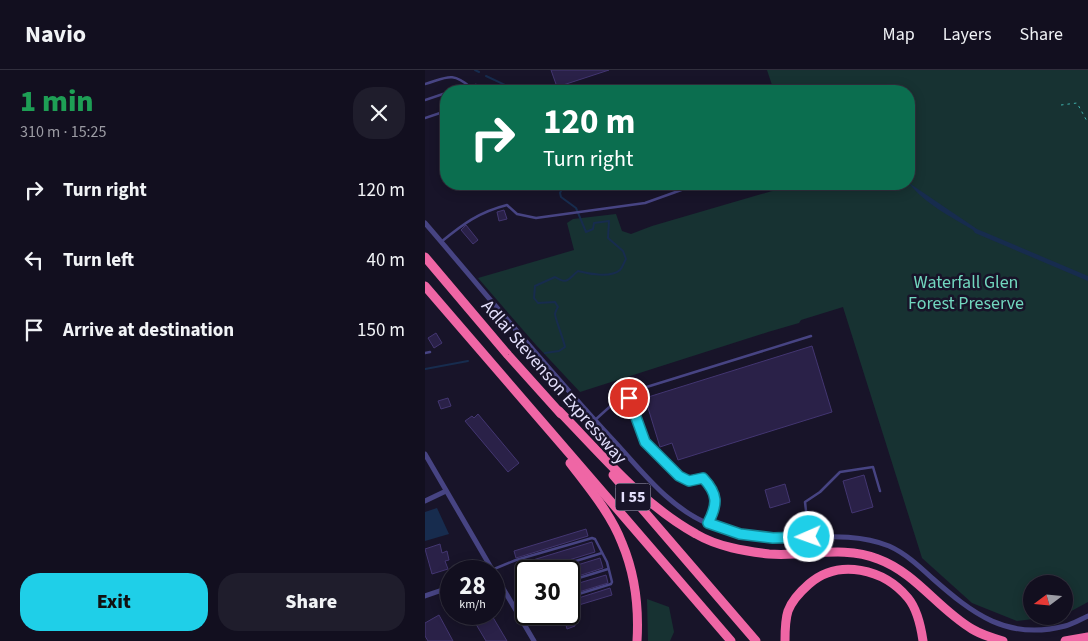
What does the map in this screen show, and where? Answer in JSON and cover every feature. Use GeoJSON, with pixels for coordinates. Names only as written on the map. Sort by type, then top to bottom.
{"type":"FeatureCollection","features":[{"type":"Feature","properties":{"kind":"highway","name":"Adlai Stevenson Expressway"},"geometry":{"type":"LineString","coordinates":[[425,257],[756,641]]}},
{"type":"Feature","properties":{"kind":"highway","name":"Adlai Stevenson Expressway"},"geometry":{"type":"LineString","coordinates":[[425,286],[731,641]]}},
{"type":"Feature","properties":{"kind":"highway"},"geometry":{"type":"LineString","coordinates":[[527,404],[587,485],[622,542],[634,586],[638,625],[637,641]]}},
{"type":"Feature","properties":{"kind":"highway"},"geometry":{"type":"LineString","coordinates":[[559,411],[641,495],[657,509],[697,535],[730,547],[771,554],[855,553],[877,558],[898,568],[970,628],[985,636],[1003,641]]}},
{"type":"Feature","properties":{"kind":"highway"},"geometry":{"type":"LineString","coordinates":[[785,641],[789,609],[800,592],[816,578],[845,568],[869,572],[893,584],[901,591],[909,599],[920,625],[923,641]]}},
{"type":"Feature","properties":{"kind":"highway"},"geometry":{"type":"LineString","coordinates":[[1065,641],[1088,637]]}},
{"type":"Feature","properties":{"kind":"street"},"geometry":{"type":"LineString","coordinates":[[425,222],[595,421],[675,504],[708,523],[740,534],[773,538],[844,537],[869,540],[889,546],[906,556],[971,611],[991,623],[1009,628],[1033,632],[1065,626],[1088,616]]}},
{"type":"Feature","properties":{"kind":"street"},"geometry":{"type":"LineString","coordinates":[[425,454],[486,560]]}},
{"type":"Feature","properties":{"kind":"street"},"geometry":{"type":"LineString","coordinates":[[425,501],[446,491]]}},
{"type":"Feature","properties":{"kind":"street"},"geometry":{"type":"LineString","coordinates":[[425,596],[440,591]]}},
{"type":"Feature","properties":{"kind":"street"},"geometry":{"type":"LineString","coordinates":[[505,592],[535,641]]}},
{"type":"Feature","properties":{"kind":"lane"},"geometry":{"type":"LineString","coordinates":[[425,84],[451,76],[459,78],[468,85]]}},
{"type":"Feature","properties":{"kind":"lane"},"geometry":{"type":"LineString","coordinates":[[425,100],[440,95]]}},
{"type":"Feature","properties":{"kind":"lane"},"geometry":{"type":"LineString","coordinates":[[425,118],[440,113]]}},
{"type":"Feature","properties":{"kind":"lane"},"geometry":{"type":"LineString","coordinates":[[441,242],[469,220],[489,210],[507,205],[517,214],[536,218],[645,203],[681,190]]}},
{"type":"Feature","properties":{"kind":"lane"},"geometry":{"type":"LineString","coordinates":[[595,421],[624,394],[811,336]]}},
{"type":"Feature","properties":{"kind":"lane"},"geometry":{"type":"LineString","coordinates":[[425,353],[430,352]]}},
{"type":"Feature","properties":{"kind":"lane"},"geometry":{"type":"LineString","coordinates":[[624,394],[631,402],[645,442],[679,476],[689,481],[703,478],[712,488],[715,501],[714,511],[708,523]]}},
{"type":"Feature","properties":{"kind":"lane"},"geometry":{"type":"LineString","coordinates":[[809,537],[805,502],[820,492],[839,472],[873,468],[880,491]]}},
{"type":"Feature","properties":{"kind":"lane"},"geometry":{"type":"LineString","coordinates":[[505,566],[516,560],[592,538],[595,539],[609,569],[612,582],[611,584],[580,594]]}},
{"type":"Feature","properties":{"kind":"lane"},"geometry":{"type":"LineString","coordinates":[[579,560],[602,553]]}},
{"type":"Feature","properties":{"kind":"lane"},"geometry":{"type":"LineString","coordinates":[[580,578],[609,569]]}},
{"type":"Feature","properties":{"kind":"path"},"geometry":{"type":"LineString","coordinates":[[1061,105],[1077,103],[1088,123]]}},
{"type":"Feature","properties":{"kind":"green space","name":"Waterfall Glen Forest Preserve"},"geometry":{"type":"Polygon","coordinates":[[[767,70],[1088,70],[1088,602],[1073,610],[1073,575],[1023,575],[1023,620],[1017,621],[972,603],[922,558],[843,307],[801,320],[799,323],[580,392],[478,278],[574,250],[567,223],[573,219],[616,214],[622,231],[631,234],[652,226],[775,190],[915,190],[915,85],[772,85],[767,70]]]}},
{"type":"Feature","properties":{"kind":"green space"},"geometry":{"type":"Polygon","coordinates":[[[647,599],[669,607],[674,632],[670,641],[648,641],[647,599]]]}},
{"type":"Feature","properties":{"kind":"water"},"geometry":{"type":"Polygon","coordinates":[[[915,187],[977,229],[1088,276],[1088,281],[975,233],[922,197],[915,190],[915,187]]]}},
{"type":"Feature","properties":{"kind":"water"},"geometry":{"type":"Polygon","coordinates":[[[437,508],[449,534],[425,541],[425,512],[437,508]]]}},
{"type":"Feature","properties":{"kind":"building"},"geometry":{"type":"Polygon","coordinates":[[[551,70],[609,70],[563,85],[556,85],[551,70]]]}},
{"type":"Feature","properties":{"kind":"building"},"geometry":{"type":"Polygon","coordinates":[[[504,210],[507,219],[499,221],[497,212],[504,210]]]}},
{"type":"Feature","properties":{"kind":"building"},"geometry":{"type":"Polygon","coordinates":[[[466,225],[478,240],[473,244],[461,230],[466,225]]]}},
{"type":"Feature","properties":{"kind":"building"},"geometry":{"type":"Polygon","coordinates":[[[436,333],[442,343],[434,348],[428,338],[436,333]]]}},
{"type":"Feature","properties":{"kind":"building"},"geometry":{"type":"Polygon","coordinates":[[[812,346],[832,412],[678,460],[672,443],[660,447],[645,398],[812,346]]]}},
{"type":"Feature","properties":{"kind":"building"},"geometry":{"type":"Polygon","coordinates":[[[448,398],[451,406],[441,409],[438,401],[448,398]]]}},
{"type":"Feature","properties":{"kind":"building"},"geometry":{"type":"Polygon","coordinates":[[[478,414],[519,463],[508,472],[465,421],[472,416],[474,418],[478,414]]]}},
{"type":"Feature","properties":{"kind":"building"},"geometry":{"type":"Polygon","coordinates":[[[864,475],[873,507],[852,513],[843,481],[864,475]]]}},
{"type":"Feature","properties":{"kind":"building"},"geometry":{"type":"Polygon","coordinates":[[[785,484],[790,502],[770,508],[765,490],[785,484]]]}},
{"type":"Feature","properties":{"kind":"building"},"geometry":{"type":"Polygon","coordinates":[[[586,529],[588,536],[516,558],[514,551],[586,529]]]}},
{"type":"Feature","properties":{"kind":"building"},"geometry":{"type":"Polygon","coordinates":[[[592,542],[595,552],[569,560],[533,560],[592,542]]]}},
{"type":"Feature","properties":{"kind":"building"},"geometry":{"type":"Polygon","coordinates":[[[440,544],[442,553],[447,551],[449,560],[440,560],[440,572],[432,574],[425,549],[440,544]]]}},
{"type":"Feature","properties":{"kind":"building"},"geometry":{"type":"Polygon","coordinates":[[[600,558],[603,568],[580,575],[580,564],[600,558]]]}},
{"type":"Feature","properties":{"kind":"building"},"geometry":{"type":"Polygon","coordinates":[[[606,575],[608,583],[580,592],[580,583],[606,575]]]}},
{"type":"Feature","properties":{"kind":"building"},"geometry":{"type":"Polygon","coordinates":[[[610,588],[612,595],[580,605],[580,598],[610,588]]]}},
{"type":"Feature","properties":{"kind":"building"},"geometry":{"type":"Polygon","coordinates":[[[439,615],[440,625],[444,625],[453,641],[428,641],[425,636],[425,623],[439,615]]]}},
{"type":"Feature","properties":{"kind":"building"},"geometry":{"type":"Polygon","coordinates":[[[477,625],[498,625],[507,641],[486,641],[477,625]]]}},
{"type":"Feature","properties":{"kind":"building"},"geometry":{"type":"Polygon","coordinates":[[[566,625],[575,625],[575,626],[567,629],[566,625]]]}},
{"type":"Feature","properties":{"kind":"waterway"},"geometry":{"type":"LineString","coordinates":[[475,70],[479,72]]}},
{"type":"Feature","properties":{"kind":"waterway"},"geometry":{"type":"LineString","coordinates":[[486,76],[505,85]]}},
{"type":"Feature","properties":{"kind":"waterway"},"geometry":{"type":"LineString","coordinates":[[545,353],[559,351],[565,347],[555,316],[558,307],[555,302],[538,303],[534,298],[535,286],[555,277],[563,281],[568,280],[578,271],[594,274],[611,274],[620,270],[626,259],[623,251],[608,238],[609,221],[594,223],[593,229],[586,232],[576,208],[561,197],[561,190]]}},
{"type":"Feature","properties":{"kind":"waterway"},"geometry":{"type":"LineString","coordinates":[[425,369],[468,361]]}},
{"type":"Feature","properties":{"kind":"route"},"geometry":{"type":"LineString","coordinates":[[629,398],[645,442],[679,476],[689,481],[703,478],[712,488],[715,501],[714,511],[708,523],[740,534],[773,538],[809,537]]}}]}
